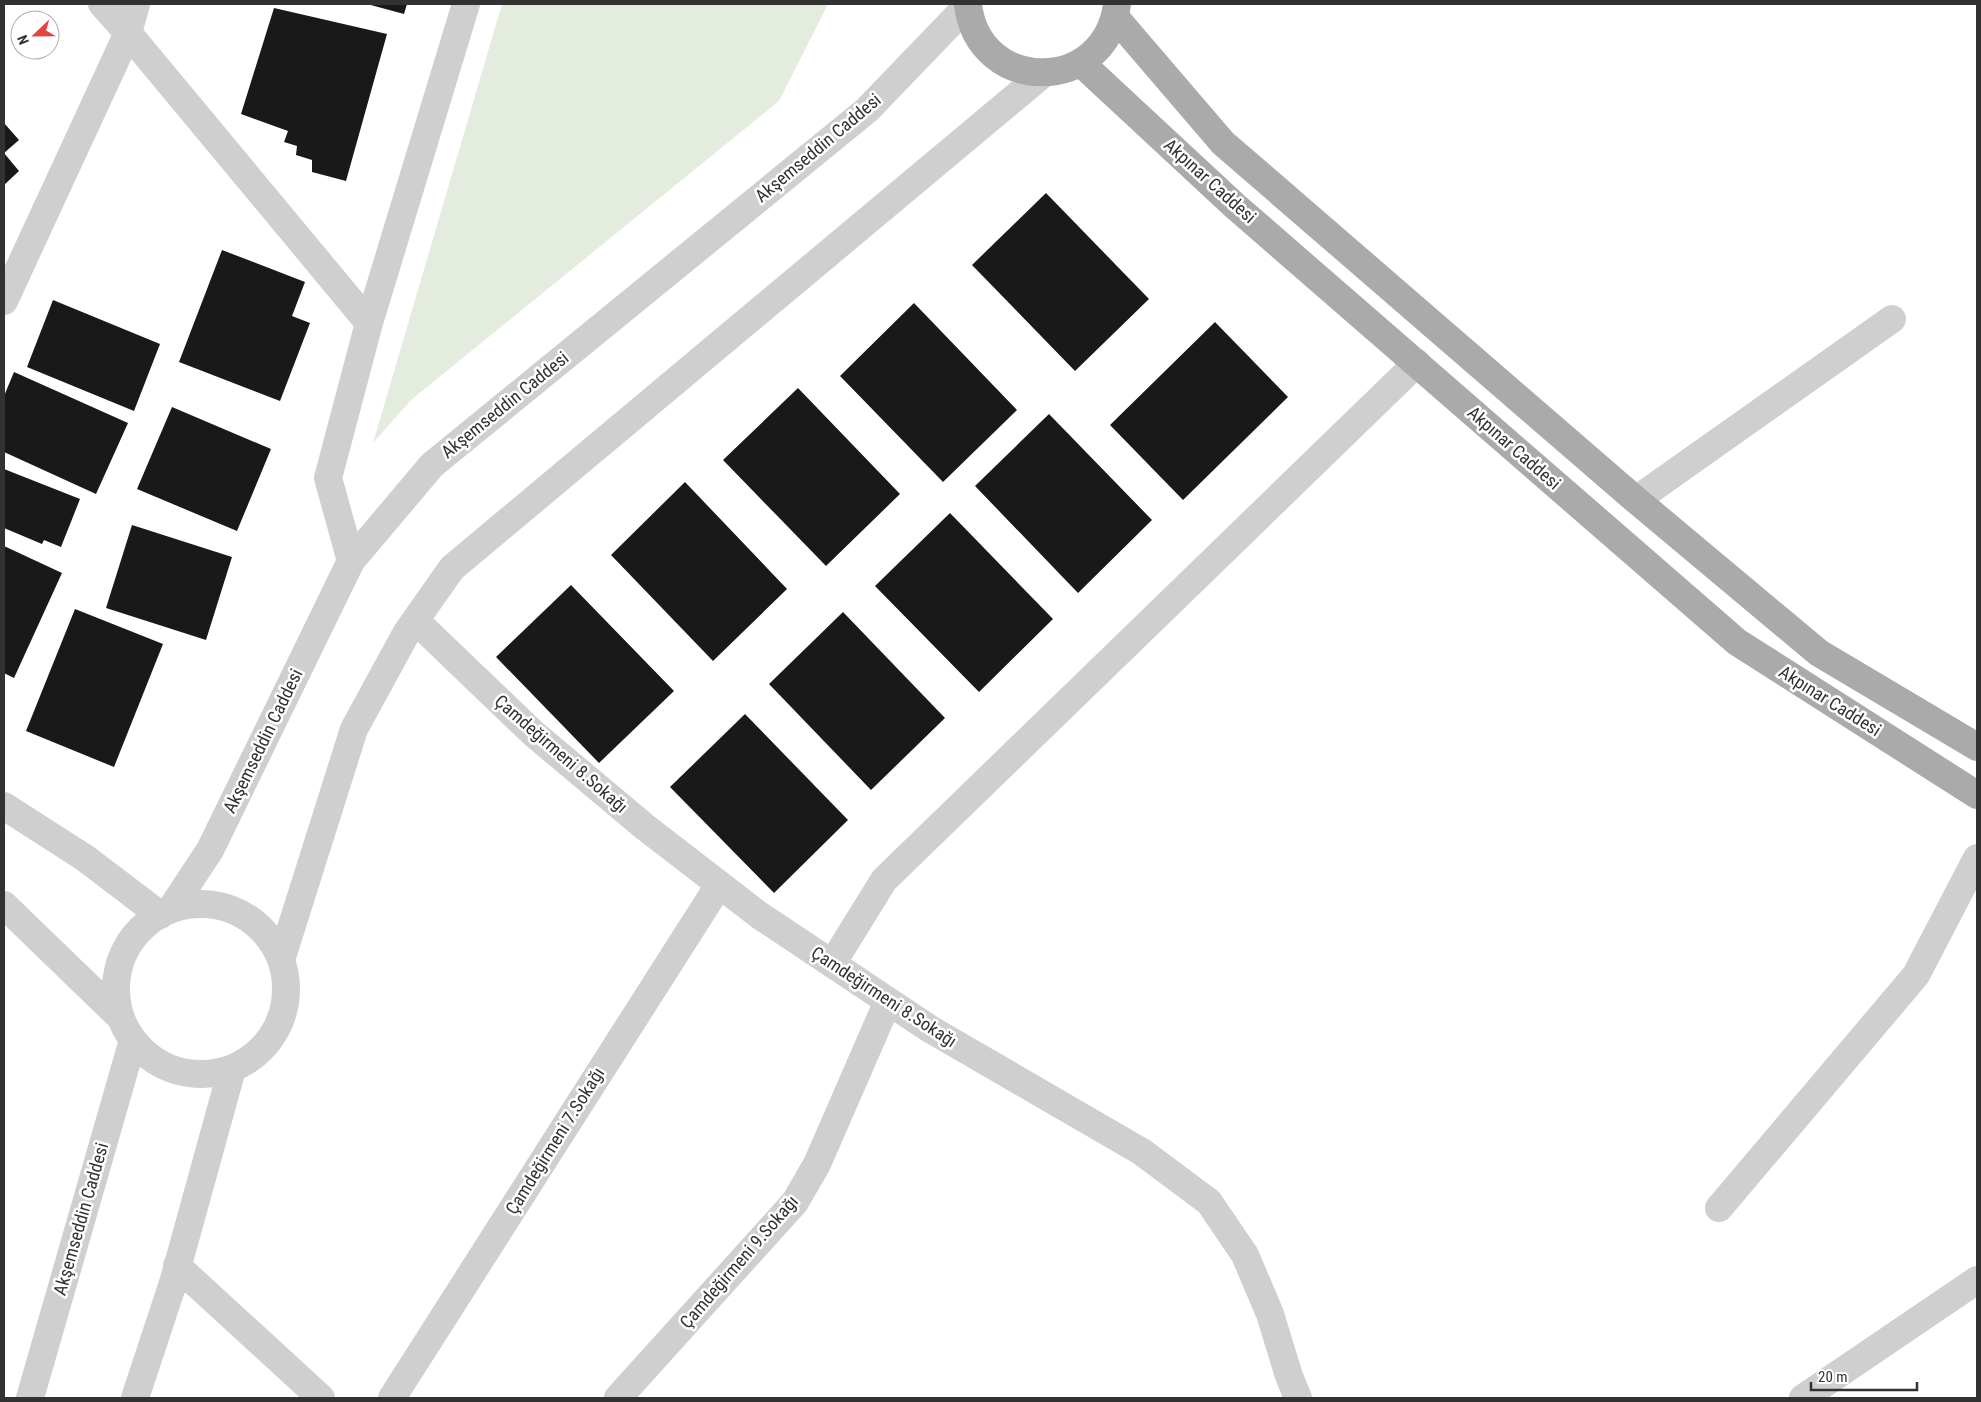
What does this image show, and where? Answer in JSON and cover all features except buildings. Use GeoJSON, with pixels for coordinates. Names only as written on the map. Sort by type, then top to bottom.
{"type":"FeatureCollection","features":[{"type":"Feature","properties":{"kind":"main road"},"geometry":{"type":"LineString","coordinates":[[968,5],[973,27],[990,52],[1002,62],[1022,71],[1044,73],[1064,70],[1081,63],[1096,50],[1108,35],[1116,10]]}},
{"type":"Feature","properties":{"kind":"main road","name":"Akpınar Caddesi"},"geometry":{"type":"LineString","coordinates":[[1116,10],[1223,143],[1636,500],[1819,653],[1977,747]]}},
{"type":"Feature","properties":{"kind":"main road","name":"Akpınar Caddesi"},"geometry":{"type":"LineString","coordinates":[[1081,63],[1235,206],[1737,642],[1977,794]]}},
{"type":"Feature","properties":{"kind":"street"},"geometry":{"type":"LineString","coordinates":[[102,4],[369,323]]}},
{"type":"Feature","properties":{"kind":"street"},"geometry":{"type":"LineString","coordinates":[[4,301],[128,33],[136,4]]}},
{"type":"Feature","properties":{"kind":"street"},"geometry":{"type":"LineString","coordinates":[[351,561],[328,478],[369,323],[466,4]]}},
{"type":"Feature","properties":{"kind":"street","name":"Akşemseddin Caddesi"},"geometry":{"type":"LineString","coordinates":[[165,912],[210,850],[351,561],[432,465],[867,110],[968,5]]}},
{"type":"Feature","properties":{"kind":"street"},"geometry":{"type":"LineString","coordinates":[[281,960],[354,729],[416,621],[452,568],[1044,73]]}},
{"type":"Feature","properties":{"kind":"street"},"geometry":{"type":"LineString","coordinates":[[1636,500],[1892,319]]}},
{"type":"Feature","properties":{"kind":"street"},"geometry":{"type":"LineString","coordinates":[[832,964],[884,880],[1417,363]]}},
{"type":"Feature","properties":{"kind":"street","name":"Çamdeğirmeni 8.Sokağı"},"geometry":{"type":"LineString","coordinates":[[416,621],[534,734],[645,827],[759,916],[930,1029],[1142,1152],[1210,1202],[1245,1255],[1270,1314],[1289,1376],[1298,1398]]}},
{"type":"Feature","properties":{"kind":"street"},"geometry":{"type":"LineString","coordinates":[[4,806],[165,912]]}},
{"type":"Feature","properties":{"kind":"street"},"geometry":{"type":"LineString","coordinates":[[1719,1208],[1916,975],[1977,858]]}},
{"type":"Feature","properties":{"kind":"street","name":"Çamdeğirmeni 7.Sokağı"},"geometry":{"type":"LineString","coordinates":[[392,1398],[719,885]]}},
{"type":"Feature","properties":{"kind":"street"},"geometry":{"type":"LineString","coordinates":[[4,905],[127,1029],[148,1056],[167,1067],[188,1073],[210,1074],[232,1069],[251,1059],[268,1043],[279,1024],[286,1003],[286,981],[281,960],[271,940],[255,923],[236,912],[215,905],[193,904],[165,912],[144,927],[131,942],[122,959],[117,979],[117,999],[127,1029]]}},
{"type":"Feature","properties":{"kind":"street","name":"Çamdeğirmeni 9.Sokağı"},"geometry":{"type":"LineString","coordinates":[[618,1398],[795,1202],[817,1164],[888,1001]]}},
{"type":"Feature","properties":{"kind":"street","name":"Akşemseddin Caddesi"},"geometry":{"type":"LineString","coordinates":[[30,1398],[127,1029]]}},
{"type":"Feature","properties":{"kind":"street"},"geometry":{"type":"LineString","coordinates":[[135,1398],[177,1266],[232,1069]]}},
{"type":"Feature","properties":{"kind":"street"},"geometry":{"type":"LineString","coordinates":[[177,1266],[321,1398]]}},
{"type":"Feature","properties":{"kind":"street"},"geometry":{"type":"LineString","coordinates":[[1803,1398],[1977,1280]]}},
{"type":"Feature","properties":{"kind":"shaded area"},"geometry":{"type":"Polygon","coordinates":[[[502,4],[828,4],[779,101],[411,400],[373,443],[502,4]]]}}]}
